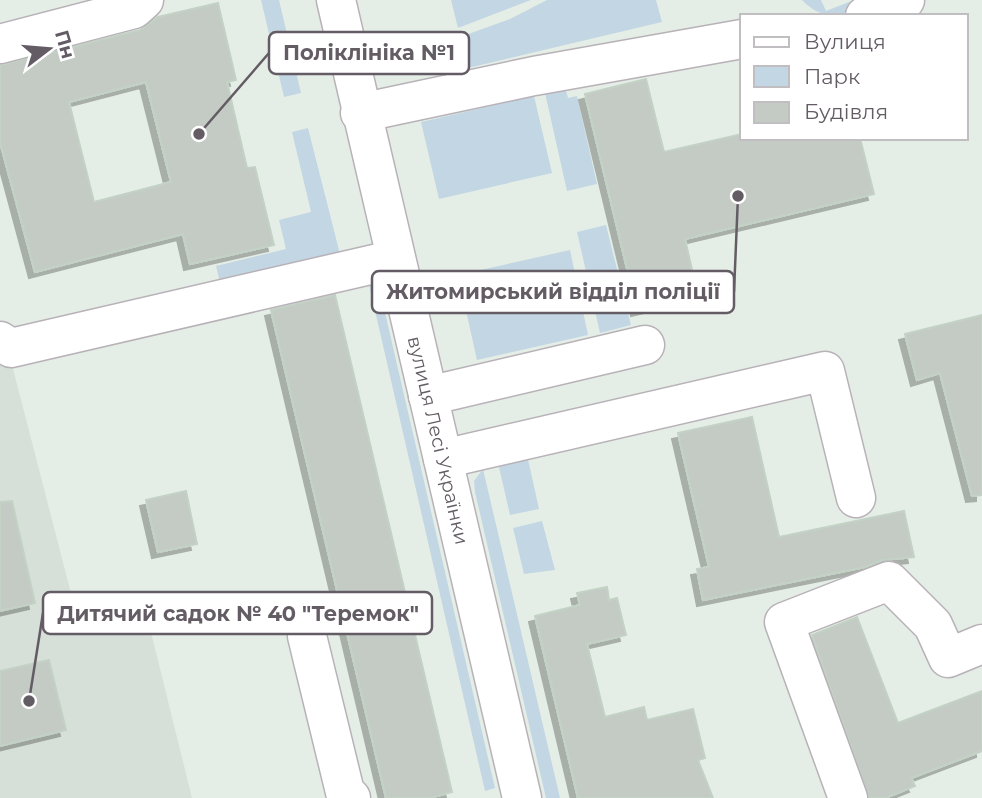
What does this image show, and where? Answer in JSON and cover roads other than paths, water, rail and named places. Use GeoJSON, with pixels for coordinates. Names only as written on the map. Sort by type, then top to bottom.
{"type":"FeatureCollection","features":[{"type":"Feature","properties":{"kind":"street"},"geometry":{"type":"LineString","coordinates":[[0,44],[134,9],[144,0]]}},
{"type":"Feature","properties":{"kind":"street","name":"вулиця Лесі Українки"},"geometry":{"type":"LineString","coordinates":[[336,0],[360,113],[522,798]]}},
{"type":"Feature","properties":{"kind":"street"},"geometry":{"type":"LineString","coordinates":[[874,14],[884,12],[905,0]]}},
{"type":"Feature","properties":{"kind":"street"},"geometry":{"type":"LineString","coordinates":[[360,113],[534,76],[740,39]]}},
{"type":"Feature","properties":{"kind":"street"},"geometry":{"type":"LineString","coordinates":[[0,341],[11,348],[396,259]]}},
{"type":"Feature","properties":{"kind":"street"},"geometry":{"type":"LineString","coordinates":[[428,396],[645,345]]}},
{"type":"Feature","properties":{"kind":"street"},"geometry":{"type":"LineString","coordinates":[[443,458],[825,371],[856,498]]}},
{"type":"Feature","properties":{"kind":"street"},"geometry":{"type":"LineString","coordinates":[[848,798],[784,622],[889,581],[933,625],[948,658],[982,644]]}},
{"type":"Feature","properties":{"kind":"street"},"geometry":{"type":"LineString","coordinates":[[307,636],[345,792],[351,798]]}},
{"type":"Feature","properties":{"kind":"place","name":"Поліклініка №1"},"geometry":{"type":"Point","coordinates":[199,134]}},
{"type":"Feature","properties":{"kind":"place","name":"Житомирський відділ поліції"},"geometry":{"type":"Point","coordinates":[738,196]}},
{"type":"Feature","properties":{"kind":"place","name":"Дитячий садок № 40 \"Теремок\""},"geometry":{"type":"Point","coordinates":[29,701]}}]}
